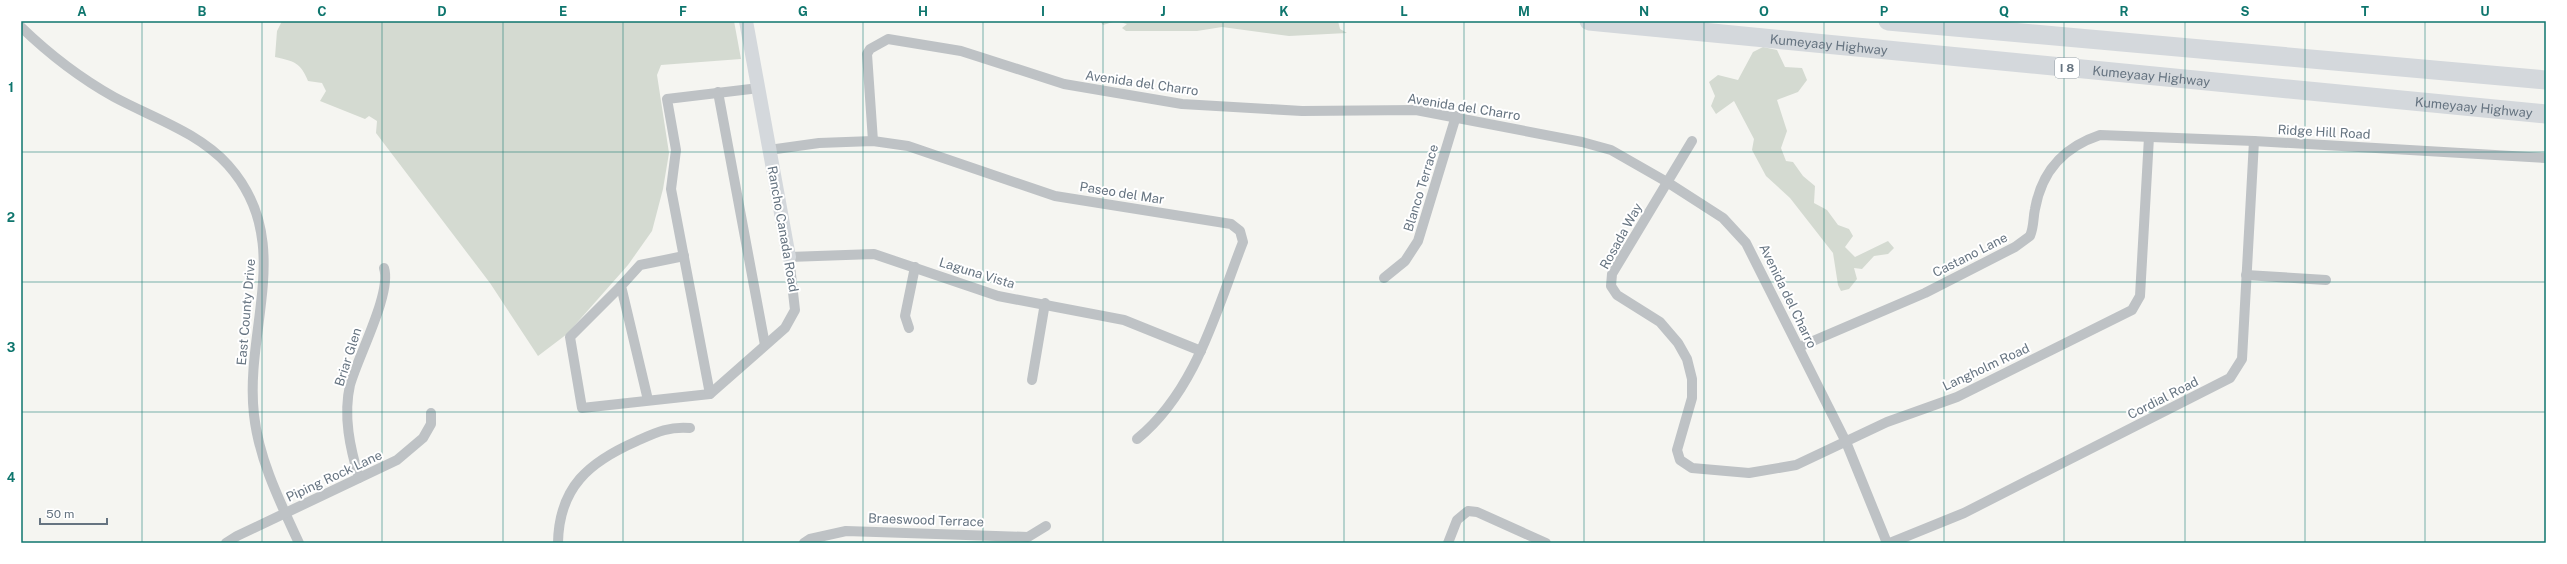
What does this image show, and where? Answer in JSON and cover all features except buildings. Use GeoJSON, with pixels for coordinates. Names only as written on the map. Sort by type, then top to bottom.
{"type":"FeatureCollection","features":[{"type":"Feature","properties":{"kind":"highway","name":"Kumeyaay Highway"},"geometry":{"type":"LineString","coordinates":[[1589,21],[2546,114]]}},
{"type":"Feature","properties":{"kind":"highway"},"geometry":{"type":"LineString","coordinates":[[1888,21],[2546,80]]}},
{"type":"Feature","properties":{"kind":"street","name":"Rancho Canada Road"},"geometry":{"type":"LineString","coordinates":[[710,394],[784,328],[795,310],[789,257],[746,21]]}},
{"type":"Feature","properties":{"kind":"street","name":"East County Drive"},"geometry":{"type":"LineString","coordinates":[[21,27],[74,72],[114,96],[204,144],[228,165],[246,192],[260,224],[266,266],[253,380],[254,416],[266,466],[299,543]]}},
{"type":"Feature","properties":{"kind":"street","name":"Avenida del Charro"},"geometry":{"type":"LineString","coordinates":[[873,141],[867,54],[870,49],[880,42],[888,39],[961,50],[1064,84],[1182,104],[1302,111],[1416,110],[1456,116],[1582,142],[1611,150],[1667,182],[1723,218],[1739,234],[1755,257],[1846,442],[1887,543]]}},
{"type":"Feature","properties":{"kind":"street"},"geometry":{"type":"LineString","coordinates":[[684,256],[640,265],[570,337],[582,408],[710,394],[684,256],[671,189],[676,150],[667,99],[759,88]]}},
{"type":"Feature","properties":{"kind":"street"},"geometry":{"type":"LineString","coordinates":[[718,92],[765,345]]}},
{"type":"Feature","properties":{"kind":"street","name":"Blanco Terrace"},"geometry":{"type":"LineString","coordinates":[[1384,278],[1405,261],[1418,241],[1430,208],[1456,116]]}},
{"type":"Feature","properties":{"kind":"street","name":"Ridge Hill Road"},"geometry":{"type":"LineString","coordinates":[[2100,135],[2254,141],[2546,158]]}},
{"type":"Feature","properties":{"kind":"street","name":"Castano Lane"},"geometry":{"type":"LineString","coordinates":[[1799,347],[1925,293],[2025,240],[2030,236],[2032,230],[2034,209],[2047,173],[2065,152],[2081,142],[2100,135]]}},
{"type":"Feature","properties":{"kind":"street","name":"Langholm Road"},"geometry":{"type":"LineString","coordinates":[[1680,460],[1692,468],[1749,473],[1796,465],[1887,422],[1957,397],[2132,310],[2140,296],[2149,137]]}},
{"type":"Feature","properties":{"kind":"street","name":"Paseo del Mar"},"geometry":{"type":"LineString","coordinates":[[769,150],[819,143],[873,141],[908,146],[1055,196],[1231,224],[1240,231],[1243,242],[1201,351],[1179,393],[1152,426],[1137,439]]}},
{"type":"Feature","properties":{"kind":"street","name":"Rosada Way"},"geometry":{"type":"LineString","coordinates":[[1680,460],[1677,450],[1692,398],[1692,379],[1687,359],[1678,343],[1660,322],[1617,295],[1611,286],[1612,274],[1692,141]]}},
{"type":"Feature","properties":{"kind":"street","name":"Cordial Road"},"geometry":{"type":"LineString","coordinates":[[1890,543],[1964,513],[2230,378],[2242,359],[2254,141]]}},
{"type":"Feature","properties":{"kind":"street","name":"Laguna Vista"},"geometry":{"type":"LineString","coordinates":[[789,257],[865,253],[916,267],[998,296],[1045,303],[1124,320],[1201,351]]}},
{"type":"Feature","properties":{"kind":"street"},"geometry":{"type":"LineString","coordinates":[[909,328],[905,316],[916,267]]}},
{"type":"Feature","properties":{"kind":"street","name":"Briar Glen"},"geometry":{"type":"LineString","coordinates":[[359,478],[348,436],[349,393],[356,367],[386,286],[384,268]]}},
{"type":"Feature","properties":{"kind":"street"},"geometry":{"type":"LineString","coordinates":[[2246,275],[2326,280]]}},
{"type":"Feature","properties":{"kind":"street"},"geometry":{"type":"LineString","coordinates":[[621,286],[648,400]]}},
{"type":"Feature","properties":{"kind":"street"},"geometry":{"type":"LineString","coordinates":[[1032,380],[1045,303]]}},
{"type":"Feature","properties":{"kind":"street","name":"Piping Rock Lane"},"geometry":{"type":"LineString","coordinates":[[226,543],[237,536],[397,460],[415,446],[428,431],[431,424],[431,412]]}},
{"type":"Feature","properties":{"kind":"street"},"geometry":{"type":"LineString","coordinates":[[558,543],[560,520],[567,499],[578,480],[590,467],[611,453],[660,431],[676,427],[690,428]]}},
{"type":"Feature","properties":{"kind":"street"},"geometry":{"type":"LineString","coordinates":[[1448,543],[1457,520],[1461,515],[1468,512],[1477,512],[1546,543]]}},
{"type":"Feature","properties":{"kind":"street","name":"Braeswood Terrace"},"geometry":{"type":"LineString","coordinates":[[804,543],[810,539],[846,531],[1010,540],[1028,536],[1046,526]]}},
{"type":"Feature","properties":{"kind":"shaded area"},"geometry":{"type":"Polygon","coordinates":[[[282,21],[734,21],[741,59],[661,65],[657,75],[669,153],[663,189],[652,231],[628,265],[567,334],[538,356],[490,283],[376,133],[377,121],[369,116],[365,119],[320,101],[326,91],[322,83],[308,81],[303,70],[296,64],[275,57],[277,31],[282,21]]]}},
{"type":"Feature","properties":{"kind":"shaded area"},"geometry":{"type":"Polygon","coordinates":[[[1100,21],[1116,21],[1103,25],[1100,21]]]}},
{"type":"Feature","properties":{"kind":"shaded area"},"geometry":{"type":"Polygon","coordinates":[[[1116,21],[1338,21],[1340,29],[1347,33],[1289,36],[1222,27],[1197,31],[1126,31],[1122,28],[1127,24],[1116,21]]]}},
{"type":"Feature","properties":{"kind":"shaded area"},"geometry":{"type":"Polygon","coordinates":[[[1763,47],[1777,50],[1785,67],[1802,68],[1807,80],[1798,92],[1777,100],[1787,131],[1781,148],[1786,161],[1793,162],[1803,176],[1815,186],[1814,203],[1827,210],[1838,225],[1849,229],[1853,236],[1845,247],[1855,257],[1888,241],[1894,248],[1888,254],[1874,256],[1862,269],[1854,268],[1857,279],[1849,289],[1841,291],[1838,285],[1833,253],[1790,198],[1766,176],[1752,150],[1754,139],[1734,101],[1716,114],[1711,106],[1715,96],[1709,82],[1718,75],[1738,80],[1753,52],[1763,47]]]}}]}
